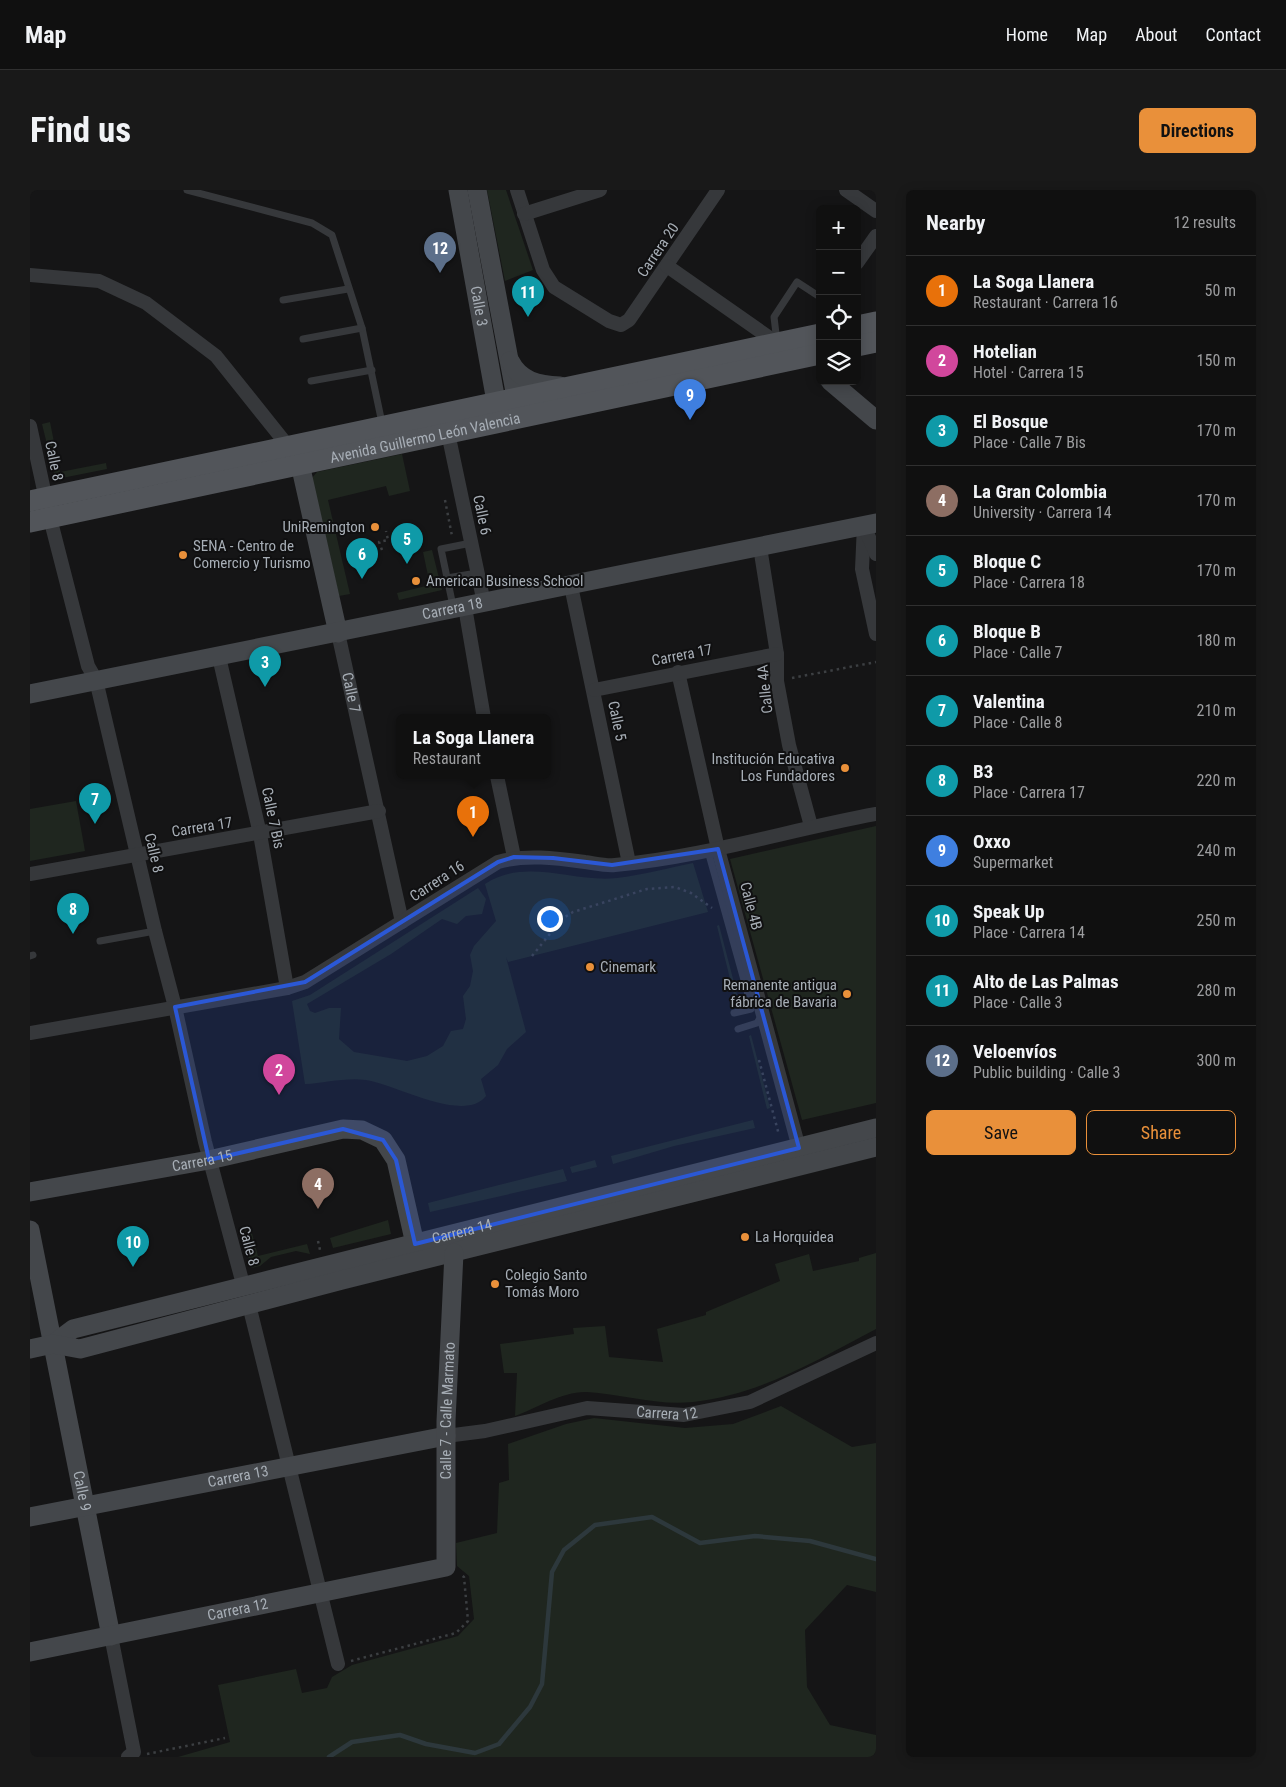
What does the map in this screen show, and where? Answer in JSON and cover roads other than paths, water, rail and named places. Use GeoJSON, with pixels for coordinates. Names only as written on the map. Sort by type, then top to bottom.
{"type":"FeatureCollection","features":[{"type":"Feature","properties":{"kind":"main road","name":"Calle 3"},"geometry":{"type":"LineString","coordinates":[[458,190],[504,407]]}},
{"type":"Feature","properties":{"kind":"main road","name":"Calle 3"},"geometry":{"type":"LineString","coordinates":[[477,190],[508,357],[504,407]]}},
{"type":"Feature","properties":{"kind":"main road"},"geometry":{"type":"LineString","coordinates":[[861,325],[876,322]]}},
{"type":"Feature","properties":{"kind":"main road"},"geometry":{"type":"LineString","coordinates":[[861,345],[876,342]]}},
{"type":"Feature","properties":{"kind":"main road","name":"Avenida Guillermo León Valencia"},"geometry":{"type":"LineString","coordinates":[[39,509],[300,464],[448,433],[504,407],[566,387],[777,343],[816,345]]}},
{"type":"Feature","properties":{"kind":"main road","name":"Avenida Guillermo León Valencia"},"geometry":{"type":"LineString","coordinates":[[39,509],[288,446],[383,426],[504,407],[816,346]]}},
{"type":"Feature","properties":{"kind":"main road"},"geometry":{"type":"LineString","coordinates":[[508,357],[514,369],[527,380],[547,386],[566,387]]}},
{"type":"Feature","properties":{"kind":"main road"},"geometry":{"type":"LineString","coordinates":[[835,385],[876,420]]}},
{"type":"Feature","properties":{"kind":"main road","name":"Calle 7"},"geometry":{"type":"LineString","coordinates":[[300,464],[338,632]]}},
{"type":"Feature","properties":{"kind":"main road","name":"Carrera 18"},"geometry":{"type":"LineString","coordinates":[[30,694],[572,586],[870,524]]}},
{"type":"Feature","properties":{"kind":"main road","name":"Carrera 15"},"geometry":{"type":"LineString","coordinates":[[30,1192],[209,1160],[343,1128],[362,1130],[374,1134],[383,1140],[396,1160],[415,1244]]}},
{"type":"Feature","properties":{"kind":"main road","name":"Carrera 14"},"geometry":{"type":"LineString","coordinates":[[30,1349],[53,1344],[80,1349],[415,1244],[876,1128]]}},
{"type":"Feature","properties":{"kind":"main road","name":"Carrera 14"},"geometry":{"type":"LineString","coordinates":[[247,1296],[454,1252],[876,1147]]}},
{"type":"Feature","properties":{"kind":"main road","name":"Calle 9"},"geometry":{"type":"LineString","coordinates":[[30,1230],[111,1636]]}},
{"type":"Feature","properties":{"kind":"main road","name":"Calle 7 - Calle Marmato"},"geometry":{"type":"LineString","coordinates":[[446,1567],[448,1348],[454,1252]]}},
{"type":"Feature","properties":{"kind":"main road","name":"Carrera 13"},"geometry":{"type":"LineString","coordinates":[[30,1517],[446,1436]]}},
{"type":"Feature","properties":{"kind":"main road","name":"Carrera 12"},"geometry":{"type":"LineString","coordinates":[[30,1652],[446,1567]]}},
{"type":"Feature","properties":{"kind":"street"},"geometry":{"type":"LineString","coordinates":[[517,190],[524,214],[600,190]]}},
{"type":"Feature","properties":{"kind":"street","name":"Carrera 20"},"geometry":{"type":"LineString","coordinates":[[524,214],[543,270],[554,287],[609,321],[621,325],[629,320],[718,190]]}},
{"type":"Feature","properties":{"kind":"street"},"geometry":{"type":"LineString","coordinates":[[846,190],[876,211]]}},
{"type":"Feature","properties":{"kind":"street"},"geometry":{"type":"LineString","coordinates":[[861,257],[876,236]]}},
{"type":"Feature","properties":{"kind":"street"},"geometry":{"type":"LineString","coordinates":[[667,266],[777,343]]}},
{"type":"Feature","properties":{"kind":"street"},"geometry":{"type":"LineString","coordinates":[[30,276],[99,281],[146,303],[216,356],[288,446]]}},
{"type":"Feature","properties":{"kind":"street","name":"Calle 8"},"geometry":{"type":"LineString","coordinates":[[30,426],[39,509],[88,666],[96,680],[155,931],[175,1007],[209,1160],[247,1296],[338,1664]]}},
{"type":"Feature","properties":{"kind":"street","name":"Calle 6"},"geometry":{"type":"LineString","coordinates":[[448,433],[484,603]]}},
{"type":"Feature","properties":{"kind":"street"},"geometry":{"type":"LineString","coordinates":[[870,524],[876,554]]}},
{"type":"Feature","properties":{"kind":"street"},"geometry":{"type":"LineString","coordinates":[[870,524],[862,569],[876,634]]}},
{"type":"Feature","properties":{"kind":"street","name":"Calle 4A"},"geometry":{"type":"LineString","coordinates":[[760,547],[777,654],[777,681],[789,745],[811,826]]}},
{"type":"Feature","properties":{"kind":"street"},"geometry":{"type":"LineString","coordinates":[[864,578],[866,570],[870,565],[876,566]]}},
{"type":"Feature","properties":{"kind":"street","name":"Calle 5"},"geometry":{"type":"LineString","coordinates":[[572,586],[629,863]]}},
{"type":"Feature","properties":{"kind":"street"},"geometry":{"type":"LineString","coordinates":[[459,608],[483,714]]}},
{"type":"Feature","properties":{"kind":"street","name":"Calle 7"},"geometry":{"type":"LineString","coordinates":[[338,632],[402,922]]}},
{"type":"Feature","properties":{"kind":"street","name":"Carrera 17"},"geometry":{"type":"LineString","coordinates":[[594,690],[777,654]]}},
{"type":"Feature","properties":{"kind":"street","name":"Calle 7 Bis"},"geometry":{"type":"LineString","coordinates":[[219,657],[260,834],[287,988]]}},
{"type":"Feature","properties":{"kind":"street","name":"Calle 4B"},"geometry":{"type":"LineString","coordinates":[[678,672],[713,850],[763,1012],[799,1148]]}},
{"type":"Feature","properties":{"kind":"street"},"geometry":{"type":"LineString","coordinates":[[498,779],[514,857]]}},
{"type":"Feature","properties":{"kind":"street","name":"Carrera 17"},"geometry":{"type":"LineString","coordinates":[[30,874],[379,811]]}},
{"type":"Feature","properties":{"kind":"street","name":"Carrera 16"},"geometry":{"type":"LineString","coordinates":[[30,1033],[287,988],[305,982],[498,862],[514,857],[553,858],[612,865],[629,863],[713,850],[811,826],[876,814]]}},
{"type":"Feature","properties":{"kind":"street","name":"Carrera 12"},"geometry":{"type":"LineString","coordinates":[[446,1436],[485,1431],[587,1408],[684,1415],[750,1402],[876,1343]]}},
{"type":"Feature","properties":{"kind":"street","name":"Calle 9"},"geometry":{"type":"LineString","coordinates":[[111,1636],[131,1754]]}},
{"type":"Feature","properties":{"kind":"lane"},"geometry":{"type":"LineString","coordinates":[[187,190],[312,223],[332,235],[362,328],[383,426]]}},
{"type":"Feature","properties":{"kind":"lane"},"geometry":{"type":"LineString","coordinates":[[777,343],[774,317],[798,282],[817,295]]}},
{"type":"Feature","properties":{"kind":"lane"},"geometry":{"type":"LineString","coordinates":[[283,300],[348,289]]}},
{"type":"Feature","properties":{"kind":"lane"},"geometry":{"type":"LineString","coordinates":[[303,339],[362,328]]}},
{"type":"Feature","properties":{"kind":"lane"},"geometry":{"type":"LineString","coordinates":[[311,382],[372,370]]}},
{"type":"Feature","properties":{"kind":"lane"},"geometry":{"type":"LineString","coordinates":[[459,608],[447,578],[441,549],[471,543]]}},
{"type":"Feature","properties":{"kind":"lane"},"geometry":{"type":"LineString","coordinates":[[447,578],[477,573]]}},
{"type":"Feature","properties":{"kind":"lane"},"geometry":{"type":"LineString","coordinates":[[713,850],[751,1005],[750,1009],[734,1013]]}},
{"type":"Feature","properties":{"kind":"lane"},"geometry":{"type":"LineString","coordinates":[[100,941],[138,932],[155,931]]}},
{"type":"Feature","properties":{"kind":"lane"},"geometry":{"type":"LineString","coordinates":[[738,1029],[757,1023],[763,1012]]}},
{"type":"Feature","properties":{"kind":"waterway"},"geometry":{"type":"LineString","coordinates":[[329,1757],[352,1742],[400,1735],[426,1744],[475,1753],[499,1744],[530,1707],[542,1684],[552,1572],[564,1550],[595,1525],[652,1517],[700,1543],[755,1536],[810,1541],[876,1559]]}},
{"type":"Feature","properties":{"kind":"place","name":"Veloenvíos"},"geometry":{"type":"Point","coordinates":[440,273]}},
{"type":"Feature","properties":{"kind":"place","name":"Alto de Las Palmas"},"geometry":{"type":"Point","coordinates":[528,317]}},
{"type":"Feature","properties":{"kind":"place","name":"Oxxo"},"geometry":{"type":"Point","coordinates":[690,420]}},
{"type":"Feature","properties":{"kind":"place","name":"UniRemington"},"geometry":{"type":"Point","coordinates":[375,527]}},
{"type":"Feature","properties":{"kind":"place","name":"SENA - Centro de Comercio y Turismo"},"geometry":{"type":"Point","coordinates":[183,555]}},
{"type":"Feature","properties":{"kind":"place","name":"Bloque C"},"geometry":{"type":"Point","coordinates":[407,564]}},
{"type":"Feature","properties":{"kind":"place","name":"Bloque B"},"geometry":{"type":"Point","coordinates":[362,579]}},
{"type":"Feature","properties":{"kind":"place","name":"American Business School"},"geometry":{"type":"Point","coordinates":[416,581]}},
{"type":"Feature","properties":{"kind":"place","name":"El Bosque"},"geometry":{"type":"Point","coordinates":[265,687]}},
{"type":"Feature","properties":{"kind":"place","name":"Institución Educativa Los Fundadores"},"geometry":{"type":"Point","coordinates":[845,768]}},
{"type":"Feature","properties":{"kind":"place","name":"Valentina"},"geometry":{"type":"Point","coordinates":[95,824]}},
{"type":"Feature","properties":{"kind":"place","name":"La Soga Llanera"},"geometry":{"type":"Point","coordinates":[473,837]}},
{"type":"Feature","properties":{"kind":"place","name":"B3"},"geometry":{"type":"Point","coordinates":[73,934]}},
{"type":"Feature","properties":{"kind":"place","name":"Cinemark"},"geometry":{"type":"Point","coordinates":[590,967]}},
{"type":"Feature","properties":{"kind":"place","name":"Remanente antigua fábrica de Bavaria"},"geometry":{"type":"Point","coordinates":[847,994]}},
{"type":"Feature","properties":{"kind":"place","name":"Hotelian"},"geometry":{"type":"Point","coordinates":[279,1095]}},
{"type":"Feature","properties":{"kind":"place","name":"La Gran Colombia"},"geometry":{"type":"Point","coordinates":[318,1209]}},
{"type":"Feature","properties":{"kind":"place","name":"La Horquidea"},"geometry":{"type":"Point","coordinates":[745,1237]}},
{"type":"Feature","properties":{"kind":"place","name":"Speak Up"},"geometry":{"type":"Point","coordinates":[133,1267]}},
{"type":"Feature","properties":{"kind":"place","name":"Colegio Santo Tomás Moro"},"geometry":{"type":"Point","coordinates":[495,1284]}}]}
